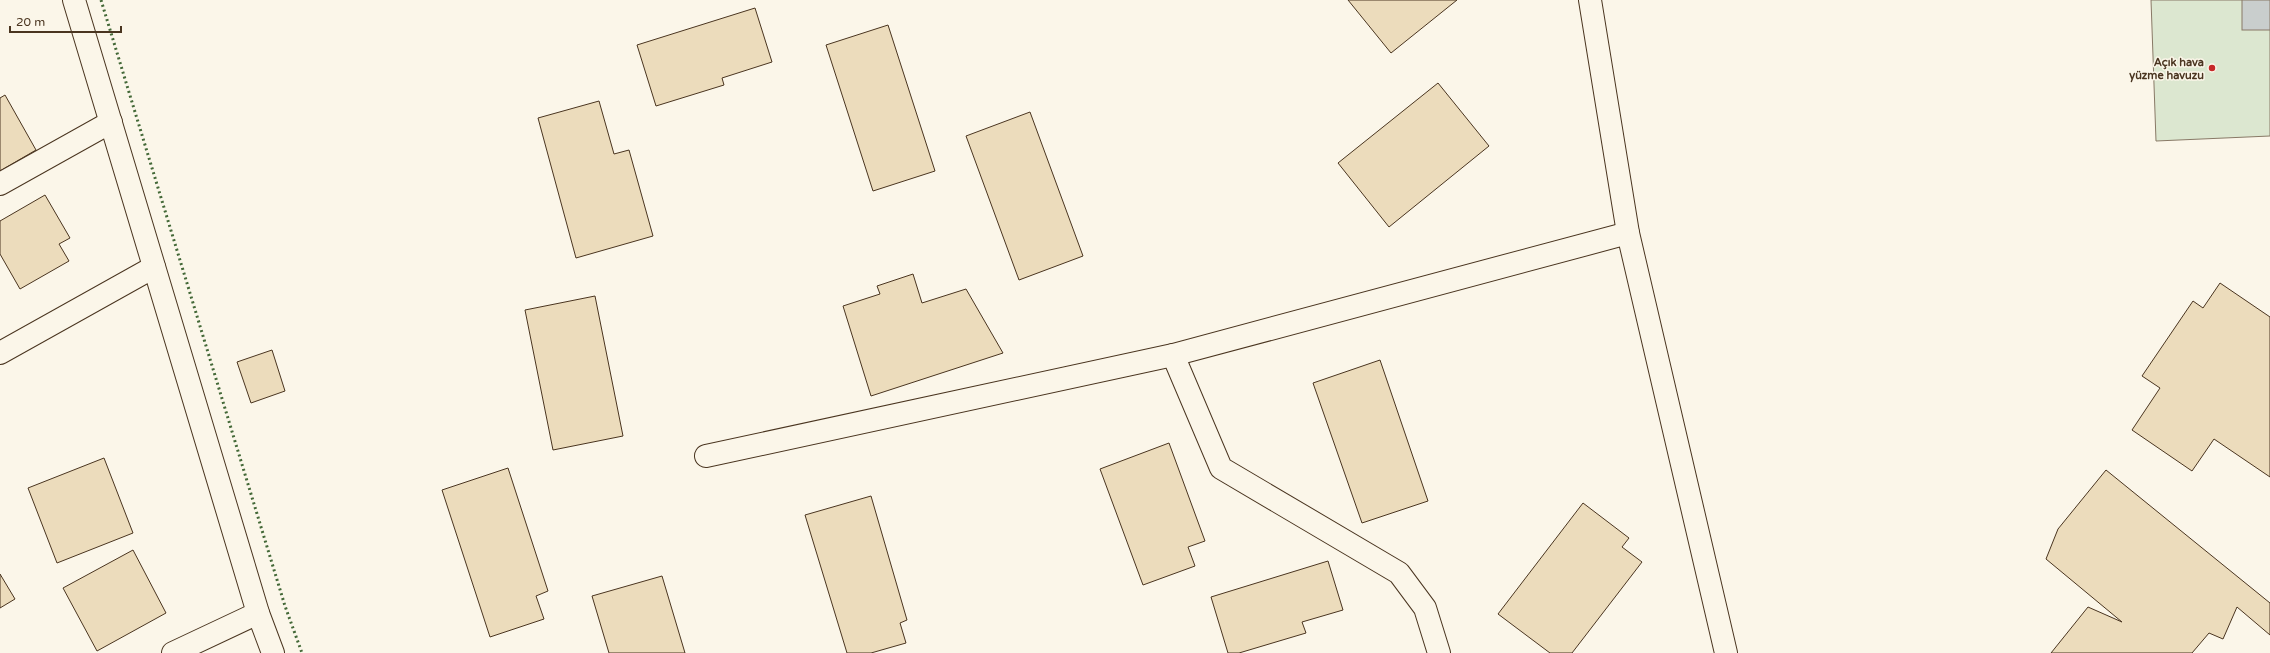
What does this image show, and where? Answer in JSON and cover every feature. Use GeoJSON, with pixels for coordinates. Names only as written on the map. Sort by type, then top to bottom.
{"type":"FeatureCollection","features":[{"type":"Feature","properties":{"kind":"street"},"geometry":{"type":"LineString","coordinates":[[74,0],[258,613],[273,653]]}},
{"type":"Feature","properties":{"kind":"street"},"geometry":{"type":"LineString","coordinates":[[1590,0],[1628,233],[1726,653]]}},
{"type":"Feature","properties":{"kind":"street"},"geometry":{"type":"LineString","coordinates":[[0,184],[110,122]]}},
{"type":"Feature","properties":{"kind":"street"},"geometry":{"type":"LineString","coordinates":[[706,456],[1173,355],[1628,233]]}},
{"type":"Feature","properties":{"kind":"street"},"geometry":{"type":"LineString","coordinates":[[0,353],[154,267]]}},
{"type":"Feature","properties":{"kind":"street"},"geometry":{"type":"LineString","coordinates":[[1173,355],[1221,468],[1399,574],[1425,608],[1439,653]]}},
{"type":"Feature","properties":{"kind":"street"},"geometry":{"type":"LineString","coordinates":[[173,653],[258,613]]}},
{"type":"Feature","properties":{"kind":"green space","name":"Açık hava yüzme havuzu"},"geometry":{"type":"Polygon","coordinates":[[[2151,0],[2270,0],[2270,136],[2156,141],[2151,0]]]}},
{"type":"Feature","properties":{"kind":"shaded area"},"geometry":{"type":"Polygon","coordinates":[[[2242,0],[2270,0],[2270,30],[2242,30],[2242,0]]]}},
{"type":"Feature","properties":{"kind":"building"},"geometry":{"type":"Polygon","coordinates":[[[1348,0],[1457,0],[1391,53],[1348,0]]]}},
{"type":"Feature","properties":{"kind":"building"},"geometry":{"type":"Polygon","coordinates":[[[755,8],[772,62],[722,78],[724,85],[656,106],[637,45],[755,8]]]}},
{"type":"Feature","properties":{"kind":"building"},"geometry":{"type":"Polygon","coordinates":[[[888,25],[935,171],[873,191],[826,45],[888,25]]]}},
{"type":"Feature","properties":{"kind":"building"},"geometry":{"type":"Polygon","coordinates":[[[1438,83],[1489,146],[1389,227],[1338,163],[1438,83]]]}},
{"type":"Feature","properties":{"kind":"building"},"geometry":{"type":"Polygon","coordinates":[[[5,95],[36,150],[0,171],[0,98],[5,95]]]}},
{"type":"Feature","properties":{"kind":"building"},"geometry":{"type":"Polygon","coordinates":[[[599,101],[614,154],[629,150],[653,236],[576,258],[538,118],[599,101]]]}},
{"type":"Feature","properties":{"kind":"building"},"geometry":{"type":"Polygon","coordinates":[[[1030,112],[1083,256],[1019,280],[966,136],[1030,112]]]}},
{"type":"Feature","properties":{"kind":"building"},"geometry":{"type":"Polygon","coordinates":[[[45,195],[70,238],[59,244],[69,261],[20,289],[0,254],[0,221],[45,195]]]}},
{"type":"Feature","properties":{"kind":"building"},"geometry":{"type":"Polygon","coordinates":[[[913,274],[922,303],[966,289],[1003,353],[871,396],[843,306],[880,294],[877,286],[913,274]]]}},
{"type":"Feature","properties":{"kind":"building"},"geometry":{"type":"Polygon","coordinates":[[[2220,283],[2270,317],[2270,477],[2214,439],[2192,471],[2132,430],[2160,388],[2142,376],[2193,301],[2203,308],[2220,283]]]}},
{"type":"Feature","properties":{"kind":"building"},"geometry":{"type":"Polygon","coordinates":[[[595,296],[623,436],[553,450],[525,310],[595,296]]]}},
{"type":"Feature","properties":{"kind":"building"},"geometry":{"type":"Polygon","coordinates":[[[272,350],[285,391],[251,403],[237,362],[272,350]]]}},
{"type":"Feature","properties":{"kind":"building"},"geometry":{"type":"Polygon","coordinates":[[[1380,360],[1428,501],[1362,523],[1313,383],[1380,360]]]}},
{"type":"Feature","properties":{"kind":"building"},"geometry":{"type":"Polygon","coordinates":[[[1169,443],[1205,541],[1188,547],[1195,566],[1143,585],[1100,469],[1169,443]]]}},
{"type":"Feature","properties":{"kind":"building"},"geometry":{"type":"Polygon","coordinates":[[[104,458],[133,533],[57,563],[28,488],[104,458]]]}},
{"type":"Feature","properties":{"kind":"building"},"geometry":{"type":"Polygon","coordinates":[[[508,468],[548,591],[536,596],[544,619],[490,637],[442,490],[508,468]]]}},
{"type":"Feature","properties":{"kind":"building"},"geometry":{"type":"Polygon","coordinates":[[[2106,470],[2270,603],[2270,635],[2237,607],[2223,639],[2209,633],[2192,653],[2051,653],[2088,607],[2122,622],[2046,559],[2058,529],[2106,470]]]}},
{"type":"Feature","properties":{"kind":"building"},"geometry":{"type":"Polygon","coordinates":[[[871,496],[907,620],[900,623],[906,643],[871,653],[847,653],[805,515],[871,496]]]}},
{"type":"Feature","properties":{"kind":"building"},"geometry":{"type":"Polygon","coordinates":[[[1583,503],[1629,538],[1622,547],[1642,562],[1572,653],[1550,653],[1498,614],[1583,503]]]}},
{"type":"Feature","properties":{"kind":"building"},"geometry":{"type":"Polygon","coordinates":[[[133,550],[166,613],[97,651],[63,588],[133,550]]]}},
{"type":"Feature","properties":{"kind":"building"},"geometry":{"type":"Polygon","coordinates":[[[1328,561],[1343,610],[1302,622],[1306,633],[1239,653],[1228,653],[1211,597],[1328,561]]]}},
{"type":"Feature","properties":{"kind":"building"},"geometry":{"type":"Polygon","coordinates":[[[0,574],[15,599],[0,608],[0,574]]]}},
{"type":"Feature","properties":{"kind":"building"},"geometry":{"type":"Polygon","coordinates":[[[662,576],[685,653],[609,653],[592,596],[662,576]]]}},
{"type":"Feature","properties":{"kind":"hedge"},"geometry":{"type":"LineString","coordinates":[[101,0],[285,606],[302,653]]}},
{"type":"Feature","properties":{"kind":"place","name":"Açık hava yüzme havuzu"},"geometry":{"type":"Point","coordinates":[2212,68]}}]}
